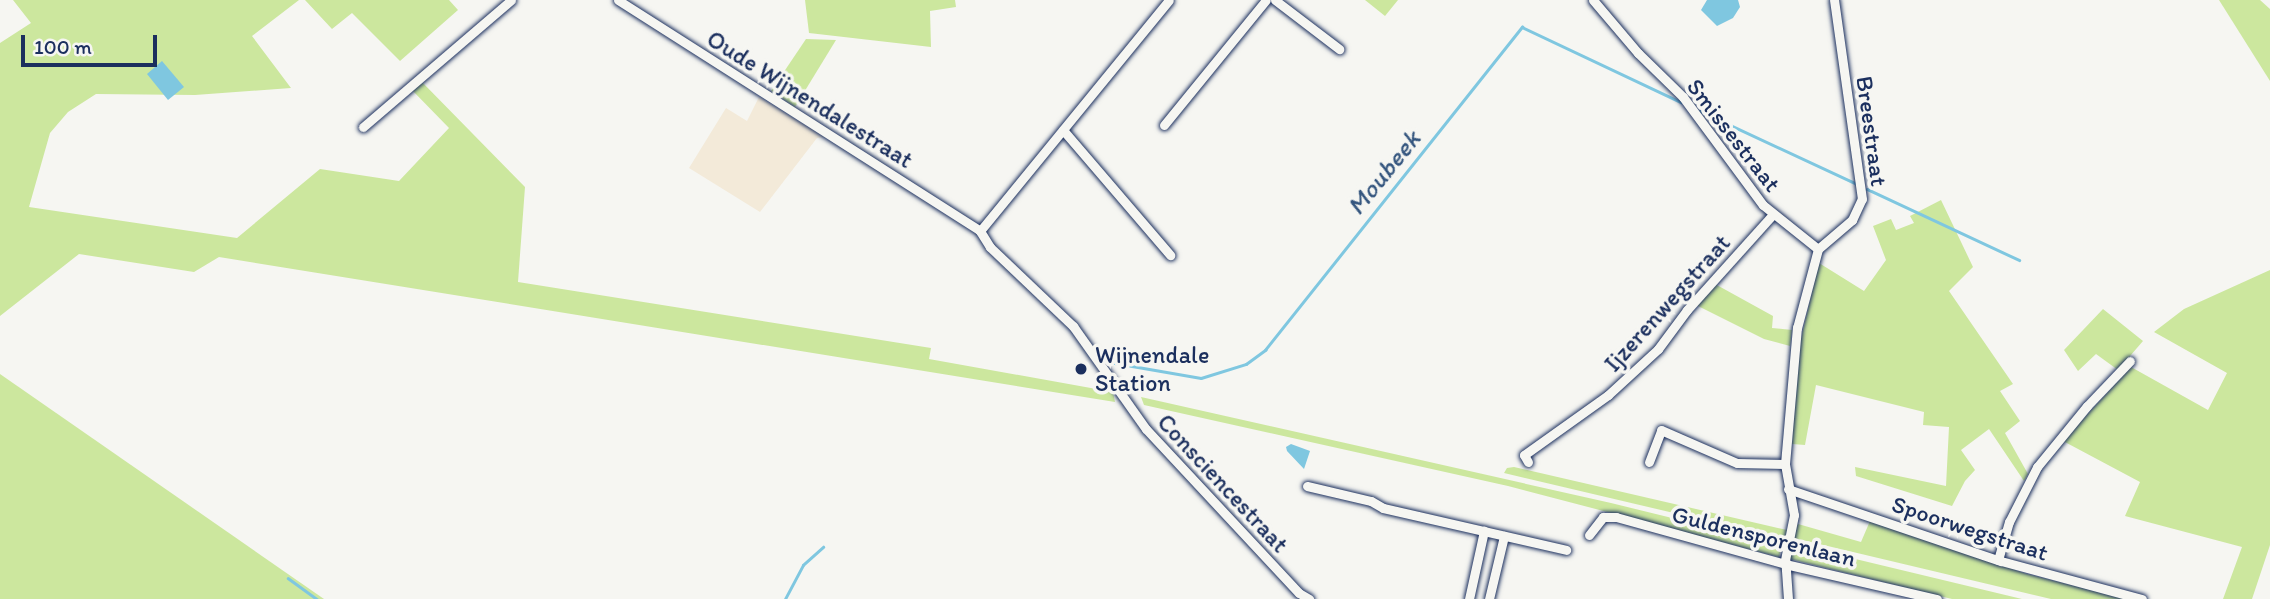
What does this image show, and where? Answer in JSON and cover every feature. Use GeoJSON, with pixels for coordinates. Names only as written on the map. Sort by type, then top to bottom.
{"type":"FeatureCollection","features":[{"type":"Feature","properties":{"kind":"street"},"geometry":{"type":"LineString","coordinates":[[363,127],[511,0]]}},
{"type":"Feature","properties":{"kind":"street","name":"Oude Wijnendalestraat"},"geometry":{"type":"LineString","coordinates":[[618,0],[981,230]]}},
{"type":"Feature","properties":{"kind":"street"},"geometry":{"type":"LineString","coordinates":[[981,230],[1169,0]]}},
{"type":"Feature","properties":{"kind":"street"},"geometry":{"type":"LineString","coordinates":[[1164,125],[1266,0]]}},
{"type":"Feature","properties":{"kind":"street"},"geometry":{"type":"LineString","coordinates":[[1275,0],[1339,49]]}},
{"type":"Feature","properties":{"kind":"street","name":"Smissestraat"},"geometry":{"type":"LineString","coordinates":[[1593,0],[1638,53],[1683,97],[1773,214],[1818,249]]}},
{"type":"Feature","properties":{"kind":"street","name":"Breestraat"},"geometry":{"type":"LineString","coordinates":[[1818,249],[1852,220],[1863,198],[1834,0]]}},
{"type":"Feature","properties":{"kind":"street"},"geometry":{"type":"LineString","coordinates":[[1063,130],[1170,255]]}},
{"type":"Feature","properties":{"kind":"street","name":"Ijzerenwegstraat"},"geometry":{"type":"LineString","coordinates":[[1528,462],[1524,455],[1608,395],[1658,349],[1687,310],[1773,214]]}},
{"type":"Feature","properties":{"kind":"street","name":"Consciencestraat"},"geometry":{"type":"LineString","coordinates":[[981,230],[990,247],[1073,326],[1146,429],[1299,593],[1309,599]]}},
{"type":"Feature","properties":{"kind":"street"},"geometry":{"type":"LineString","coordinates":[[1788,599],[1785,562],[1794,523],[1785,464],[1797,328],[1818,249]]}},
{"type":"Feature","properties":{"kind":"street"},"geometry":{"type":"LineString","coordinates":[[1998,560],[2010,522],[2036,467],[2079,414],[2130,361]]}},
{"type":"Feature","properties":{"kind":"street"},"geometry":{"type":"LineString","coordinates":[[1648,462],[1661,430],[1737,463],[1785,464]]}},
{"type":"Feature","properties":{"kind":"street"},"geometry":{"type":"LineString","coordinates":[[1307,486],[1371,501],[1383,508],[1566,550]]}},
{"type":"Feature","properties":{"kind":"street","name":"Spoorwegstraat"},"geometry":{"type":"LineString","coordinates":[[1788,489],[1998,560],[2142,599]]}},
{"type":"Feature","properties":{"kind":"street","name":"Guldensporenlaan"},"geometry":{"type":"LineString","coordinates":[[1589,535],[1603,517],[1616,517],[1937,599]]}},
{"type":"Feature","properties":{"kind":"street"},"geometry":{"type":"LineString","coordinates":[[1469,599],[1484,531]]}},
{"type":"Feature","properties":{"kind":"street"},"geometry":{"type":"LineString","coordinates":[[1489,599],[1504,536]]}},
{"type":"Feature","properties":{"kind":"shaded area"},"geometry":{"type":"Polygon","coordinates":[[[759,97],[824,137],[817,138],[760,212],[689,168],[726,108],[747,121],[759,97]]]}},
{"type":"Feature","properties":{"kind":"green space"},"geometry":{"type":"Polygon","coordinates":[[[13,0],[299,0],[252,36],[291,88],[195,95],[96,94],[68,112],[50,133],[29,207],[237,238],[320,169],[399,181],[449,128],[410,88],[420,80],[525,187],[518,282],[931,348],[929,359],[1113,392],[1115,402],[219,257],[194,272],[79,254],[0,316],[0,43],[31,23],[13,0]]]}},
{"type":"Feature","properties":{"kind":"green space"},"geometry":{"type":"Polygon","coordinates":[[[305,0],[449,0],[458,10],[400,61],[352,13],[332,29],[305,0]]]}},
{"type":"Feature","properties":{"kind":"green space"},"geometry":{"type":"Polygon","coordinates":[[[805,0],[955,0],[956,7],[930,11],[931,47],[809,33],[805,0]]]}},
{"type":"Feature","properties":{"kind":"green space"},"geometry":{"type":"Polygon","coordinates":[[[1365,0],[1398,0],[1385,16],[1365,0]]]}},
{"type":"Feature","properties":{"kind":"green space"},"geometry":{"type":"Polygon","coordinates":[[[2219,0],[2260,0],[2270,9],[2270,81],[2219,0]]]}},
{"type":"Feature","properties":{"kind":"green space"},"geometry":{"type":"Polygon","coordinates":[[[806,39],[836,40],[795,107],[771,91],[806,39]]]}},
{"type":"Feature","properties":{"kind":"green space"},"geometry":{"type":"Polygon","coordinates":[[[1941,200],[1973,267],[1949,291],[2013,384],[2000,391],[2020,421],[2005,433],[2028,474],[2024,481],[1989,429],[1961,450],[1975,470],[1965,481],[1952,506],[1856,476],[1855,467],[1946,486],[1949,427],[1923,425],[1924,412],[1816,385],[1805,445],[1792,444],[1799,347],[1819,263],[1864,291],[1886,260],[1873,226],[1891,219],[1896,230],[1914,223],[1910,216],[1941,200]]]}},
{"type":"Feature","properties":{"kind":"green space"},"geometry":{"type":"Polygon","coordinates":[[[2270,270],[2270,545],[2252,599],[2223,599],[2242,547],[2125,516],[2140,482],[2063,441],[2131,367],[2208,410],[2227,373],[2154,332],[2184,309],[2270,270]]]}},
{"type":"Feature","properties":{"kind":"green space"},"geometry":{"type":"Polygon","coordinates":[[[1715,284],[1773,316],[1772,328],[1792,330],[1790,346],[1764,339],[1696,305],[1715,284]]]}},
{"type":"Feature","properties":{"kind":"green space"},"geometry":{"type":"Polygon","coordinates":[[[2103,309],[2143,341],[2118,370],[2096,354],[2078,371],[2064,350],[2103,309]]]}},
{"type":"Feature","properties":{"kind":"green space"},"geometry":{"type":"Polygon","coordinates":[[[0,374],[324,599],[0,599],[0,374]]]}},
{"type":"Feature","properties":{"kind":"green space"},"geometry":{"type":"Polygon","coordinates":[[[1141,397],[1611,503],[1782,545],[1779,557],[1508,486],[1144,405],[1141,397]]]}},
{"type":"Feature","properties":{"kind":"green space"},"geometry":{"type":"Polygon","coordinates":[[[1514,467],[1787,530],[1784,539],[1504,473],[1507,468],[1514,467]]]}},
{"type":"Feature","properties":{"kind":"green space"},"geometry":{"type":"Polygon","coordinates":[[[1870,521],[2027,574],[2126,599],[2051,599],[1794,538],[1798,524],[1861,542],[1870,521]]]}},
{"type":"Feature","properties":{"kind":"green space"},"geometry":{"type":"Polygon","coordinates":[[[1793,544],[2022,599],[1952,599],[1790,559],[1793,544]]]}},
{"type":"Feature","properties":{"kind":"water"},"geometry":{"type":"Polygon","coordinates":[[[1707,0],[1738,0],[1740,7],[1733,18],[1717,26],[1701,10],[1707,0]]]}},
{"type":"Feature","properties":{"kind":"water"},"geometry":{"type":"Polygon","coordinates":[[[162,61],[184,87],[168,100],[147,74],[162,61]]]}},
{"type":"Feature","properties":{"kind":"water"},"geometry":{"type":"Polygon","coordinates":[[[1291,444],[1310,451],[1304,469],[1287,451],[1286,447],[1291,444]]]}},
{"type":"Feature","properties":{"kind":"waterway","name":"Moubeek"},"geometry":{"type":"LineString","coordinates":[[1109,362],[1201,378],[1246,364],[1265,350],[1522,27],[1681,102]]}},
{"type":"Feature","properties":{"kind":"waterway","name":"Moubeek"},"geometry":{"type":"LineString","coordinates":[[1700,111],[1857,184]]}},
{"type":"Feature","properties":{"kind":"waterway","name":"Moubeek"},"geometry":{"type":"LineString","coordinates":[[1867,189],[2019,260]]}},
{"type":"Feature","properties":{"kind":"waterway","name":"Moubeek"},"geometry":{"type":"LineString","coordinates":[[785,599],[803,565],[823,547]]}},
{"type":"Feature","properties":{"kind":"waterway"},"geometry":{"type":"LineString","coordinates":[[288,578],[317,599]]}},
{"type":"Feature","properties":{"kind":"place","name":"Wijnendale Station"},"geometry":{"type":"Point","coordinates":[1081,369]}}]}
